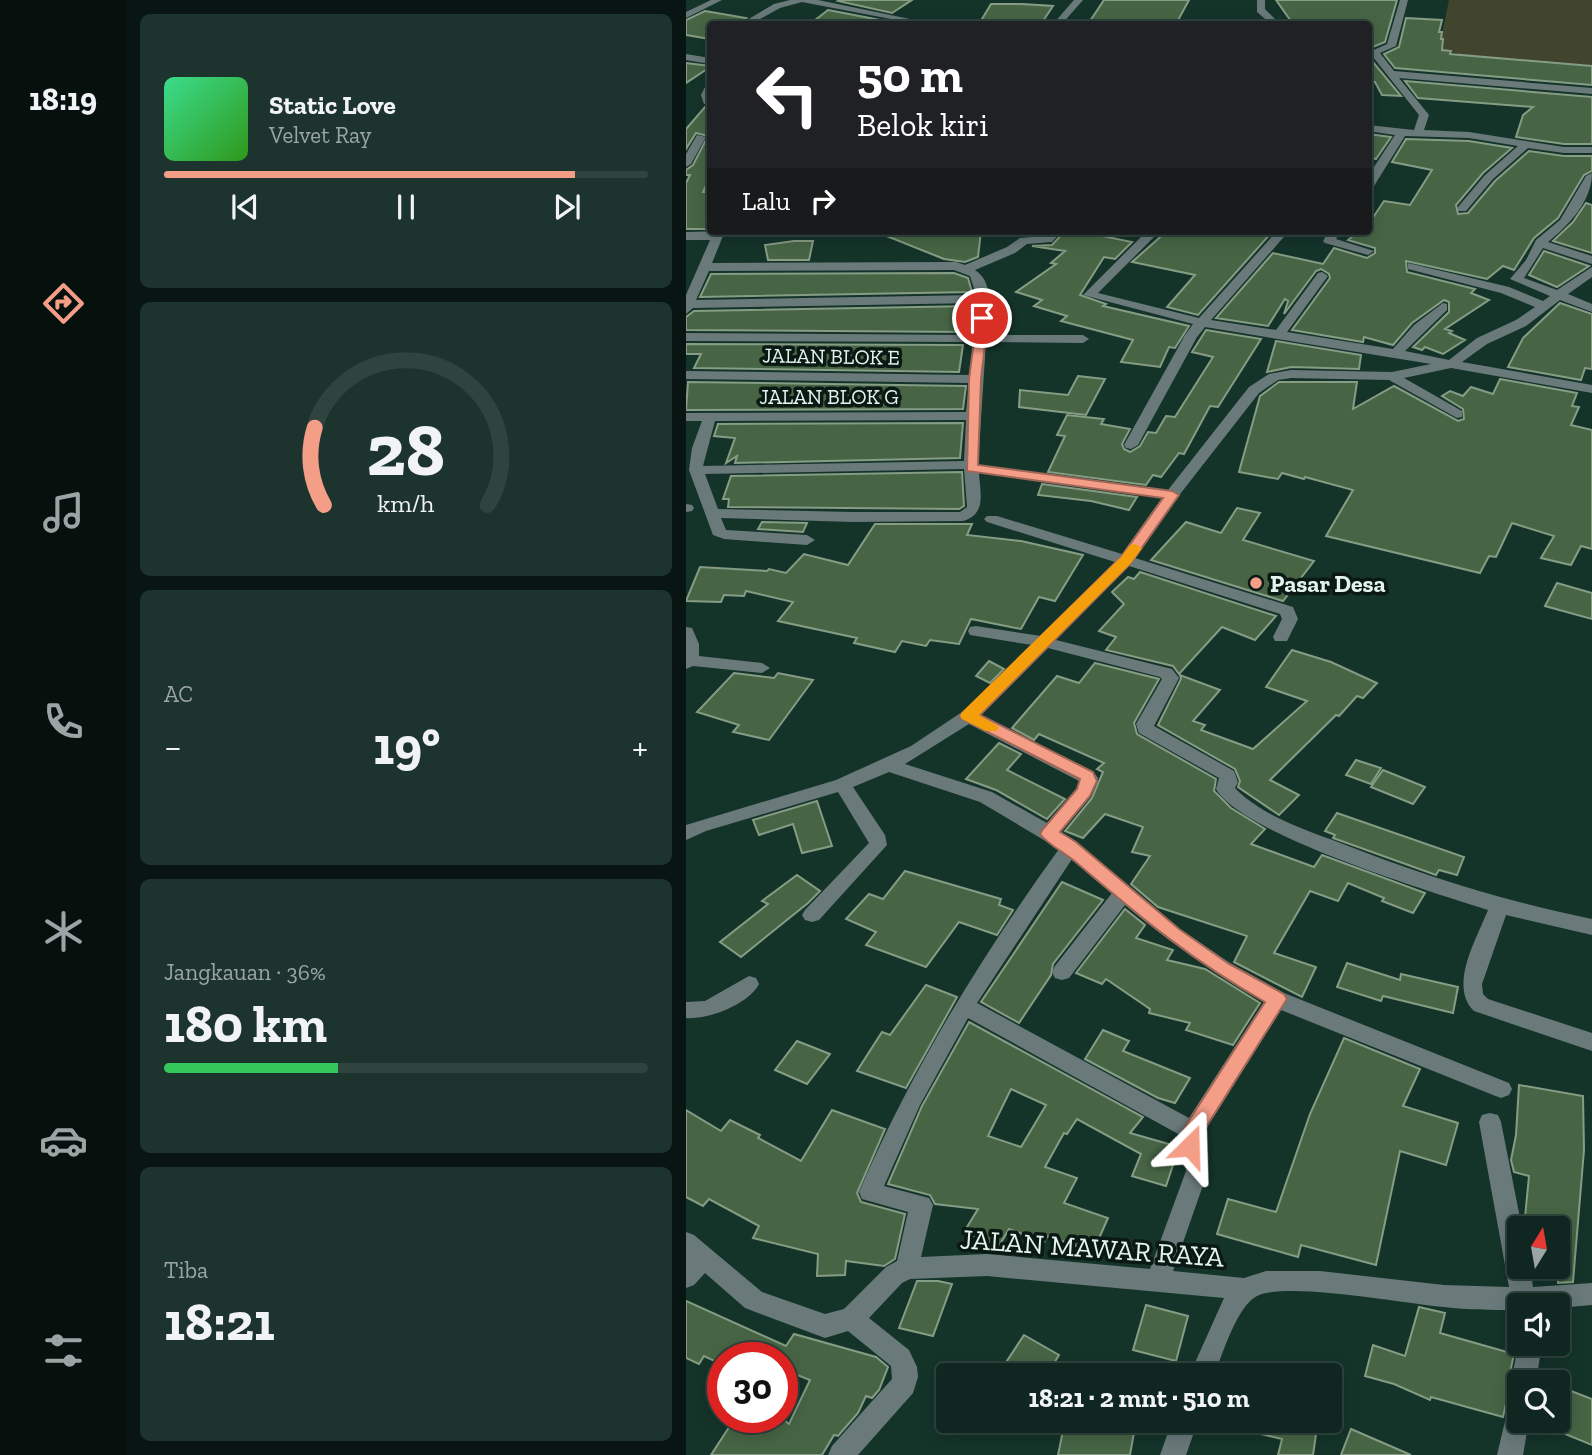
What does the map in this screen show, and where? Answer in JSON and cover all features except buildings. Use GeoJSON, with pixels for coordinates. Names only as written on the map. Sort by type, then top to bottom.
{"type":"FeatureCollection","features":[{"type":"Feature","properties":{"kind":"street"},"geometry":{"type":"LineString","coordinates":[[686,15],[718,0]]}},
{"type":"Feature","properties":{"kind":"street"},"geometry":{"type":"LineString","coordinates":[[750,21],[777,6],[802,0],[913,21]]}},
{"type":"Feature","properties":{"kind":"street"},"geometry":{"type":"LineString","coordinates":[[1061,21],[1079,0]]}},
{"type":"Feature","properties":{"kind":"street"},"geometry":{"type":"LineString","coordinates":[[1261,0],[1261,10],[1273,21]]}},
{"type":"Feature","properties":{"kind":"street"},"geometry":{"type":"LineString","coordinates":[[1404,0],[1391,46],[1374,52],[1424,115],[1418,134]]}},
{"type":"Feature","properties":{"kind":"street"},"geometry":{"type":"LineString","coordinates":[[686,57],[707,60]]}},
{"type":"Feature","properties":{"kind":"street"},"geometry":{"type":"LineString","coordinates":[[1392,74],[1592,91]]}},
{"type":"Feature","properties":{"kind":"street"},"geometry":{"type":"LineString","coordinates":[[1372,129],[1401,133],[1485,137],[1524,146],[1559,150],[1592,150]]}},
{"type":"Feature","properties":{"kind":"street"},"geometry":{"type":"LineString","coordinates":[[1372,180],[1401,133]]}},
{"type":"Feature","properties":{"kind":"street"},"geometry":{"type":"LineString","coordinates":[[686,138],[706,137]]}},
{"type":"Feature","properties":{"kind":"street"},"geometry":{"type":"LineString","coordinates":[[686,164],[706,137]]}},
{"type":"Feature","properties":{"kind":"street"},"geometry":{"type":"LineString","coordinates":[[1462,209],[1489,177],[1524,146]]}},
{"type":"Feature","properties":{"kind":"street"},"geometry":{"type":"LineString","coordinates":[[1592,176],[1566,222],[1540,243],[1531,261],[1516,279],[1592,308]]}},
{"type":"Feature","properties":{"kind":"street"},"geometry":{"type":"LineString","coordinates":[[687,238],[710,235]]}},
{"type":"Feature","properties":{"kind":"street"},"geometry":{"type":"LineString","coordinates":[[717,235],[687,307],[984,299]]}},
{"type":"Feature","properties":{"kind":"street"},"geometry":{"type":"LineString","coordinates":[[967,269],[1011,250],[1024,240],[1048,240],[1052,235]]}},
{"type":"Feature","properties":{"kind":"street"},"geometry":{"type":"LineString","coordinates":[[1150,235],[1089,295],[1203,323],[1278,337],[1396,353],[1592,389]]}},
{"type":"Feature","properties":{"kind":"street"},"geometry":{"type":"LineString","coordinates":[[1131,445],[1181,350],[1280,235]]}},
{"type":"Feature","properties":{"kind":"street"},"geometry":{"type":"LineString","coordinates":[[1333,235],[1329,241],[1367,251]]}},
{"type":"Feature","properties":{"kind":"street"},"geometry":{"type":"LineString","coordinates":[[690,825],[842,784],[917,750],[977,710],[1126,560],[1172,495],[1261,383],[1273,377],[1291,374],[1392,376],[1451,364],[1482,341],[1521,323],[1591,270],[1540,243]]}},
{"type":"Feature","properties":{"kind":"street"},"geometry":{"type":"LineString","coordinates":[[703,267],[956,266],[975,274],[984,299],[972,416],[971,467],[974,507],[971,512],[963,516],[853,517],[713,513]]}},
{"type":"Feature","properties":{"kind":"street"},"geometry":{"type":"LineString","coordinates":[[1412,266],[1505,290],[1545,306]]}},
{"type":"Feature","properties":{"kind":"street"},"geometry":{"type":"LineString","coordinates":[[1278,337],[1322,276]]}},
{"type":"Feature","properties":{"kind":"street"},"geometry":{"type":"LineString","coordinates":[[1396,353],[1419,327],[1443,307]]}},
{"type":"Feature","properties":{"kind":"street"},"geometry":{"type":"LineString","coordinates":[[686,337],[981,337],[1083,340]]}},
{"type":"Feature","properties":{"kind":"street","name":"JALAN BLOK E"},"geometry":{"type":"LineString","coordinates":[[686,375],[975,379]]}},
{"type":"Feature","properties":{"kind":"street"},"geometry":{"type":"LineString","coordinates":[[1392,376],[1457,414]]}},
{"type":"Feature","properties":{"kind":"street","name":"JALAN BLOK G"},"geometry":{"type":"LineString","coordinates":[[686,417],[972,416]]}},
{"type":"Feature","properties":{"kind":"street"},"geometry":{"type":"LineString","coordinates":[[710,417],[699,448],[696,470],[721,533],[807,540]]}},
{"type":"Feature","properties":{"kind":"street"},"geometry":{"type":"LineString","coordinates":[[696,470],[971,467],[1172,495]]}},
{"type":"Feature","properties":{"kind":"street"},"geometry":{"type":"LineString","coordinates":[[992,519],[1276,606],[1287,611],[1290,619],[1281,636]]}},
{"type":"Feature","properties":{"kind":"street"},"geometry":{"type":"LineString","coordinates":[[976,631],[1044,642],[1166,673],[1171,678],[1145,724],[1145,729],[1228,775],[1229,782],[1224,789],[1226,795],[1241,805],[1291,830],[1377,865],[1499,906],[1592,927]]}},
{"type":"Feature","properties":{"kind":"street"},"geometry":{"type":"LineString","coordinates":[[686,632],[692,643],[688,662],[762,668]]}},
{"type":"Feature","properties":{"kind":"street"},"geometry":{"type":"LineString","coordinates":[[968,716],[1089,778],[1084,792],[1049,834]]}},
{"type":"Feature","properties":{"kind":"street"},"geometry":{"type":"LineString","coordinates":[[888,765],[986,797],[1049,834],[1070,847],[1173,934],[1223,969],[1277,999],[1501,1089]]}},
{"type":"Feature","properties":{"kind":"street"},"geometry":{"type":"LineString","coordinates":[[812,915],[878,845],[842,784]]}},
{"type":"Feature","properties":{"kind":"street"},"geometry":{"type":"LineString","coordinates":[[686,1277],[695,1250],[754,1300],[825,1326],[851,1319],[894,1275],[907,1268],[921,1205],[870,1192],[887,1149],[965,1006],[1070,847]]}},
{"type":"Feature","properties":{"kind":"street"},"geometry":{"type":"LineString","coordinates":[[1062,972],[1124,892]]}},
{"type":"Feature","properties":{"kind":"street"},"geometry":{"type":"LineString","coordinates":[[1499,906],[1472,981],[1474,999],[1481,1005],[1592,1042]]}},
{"type":"Feature","properties":{"kind":"street"},"geometry":{"type":"LineString","coordinates":[[686,1010],[697,1012],[712,1008],[749,984]]}},
{"type":"Feature","properties":{"kind":"street"},"geometry":{"type":"LineString","coordinates":[[1158,1279],[1197,1171],[1190,1146],[1193,1130],[1277,999]]}},
{"type":"Feature","properties":{"kind":"street"},"geometry":{"type":"LineString","coordinates":[[965,1006],[1193,1130]]}},
{"type":"Feature","properties":{"kind":"street"},"geometry":{"type":"LineString","coordinates":[[1490,1122],[1522,1293]]}},
{"type":"Feature","properties":{"kind":"street","name":"JALAN MAWAR RAYA"},"geometry":{"type":"LineString","coordinates":[[907,1268],[987,1265],[1246,1289],[1260,1282],[1300,1281],[1507,1302]]}},
{"type":"Feature","properties":{"kind":"street"},"geometry":{"type":"LineString","coordinates":[[1207,1363],[1234,1306],[1246,1289]]}},
{"type":"Feature","properties":{"kind":"street","name":"JALAN MAWAR RAYA"},"geometry":{"type":"LineString","coordinates":[[1570,1297],[1592,1294]]}},
{"type":"Feature","properties":{"kind":"street"},"geometry":{"type":"LineString","coordinates":[[841,1455],[904,1384],[906,1375],[900,1358],[851,1319]]}},
{"type":"Feature","properties":{"kind":"street"},"geometry":{"type":"LineString","coordinates":[[1173,1455],[1181,1433]]}},
{"type":"Feature","properties":{"kind":"street"},"geometry":{"type":"LineString","coordinates":[[1510,1455],[1514,1433]]}},
{"type":"Feature","properties":{"kind":"green space"},"geometry":{"type":"Polygon","coordinates":[[[1449,0],[1592,0],[1592,68],[1476,58],[1439,49],[1449,0]]]}},
{"type":"Feature","properties":{"kind":"slow traffic"},"geometry":{"type":"LineString","coordinates":[[992,727],[968,716],[1011,676],[1135,548]]}},
{"type":"Feature","properties":{"kind":"place","name":"Pasar Desa"},"geometry":{"type":"Point","coordinates":[1256,583]}},
{"type":"Feature","properties":{"kind":"route"},"geometry":{"type":"LineString","coordinates":[[982,318],[972,416],[972,468],[1172,495],[1126,560],[968,716],[1088,776],[1088,785],[1084,792],[1049,834],[1070,847],[1173,934],[1223,969],[1277,999],[1190,1136],[1190,1146]]}}]}
